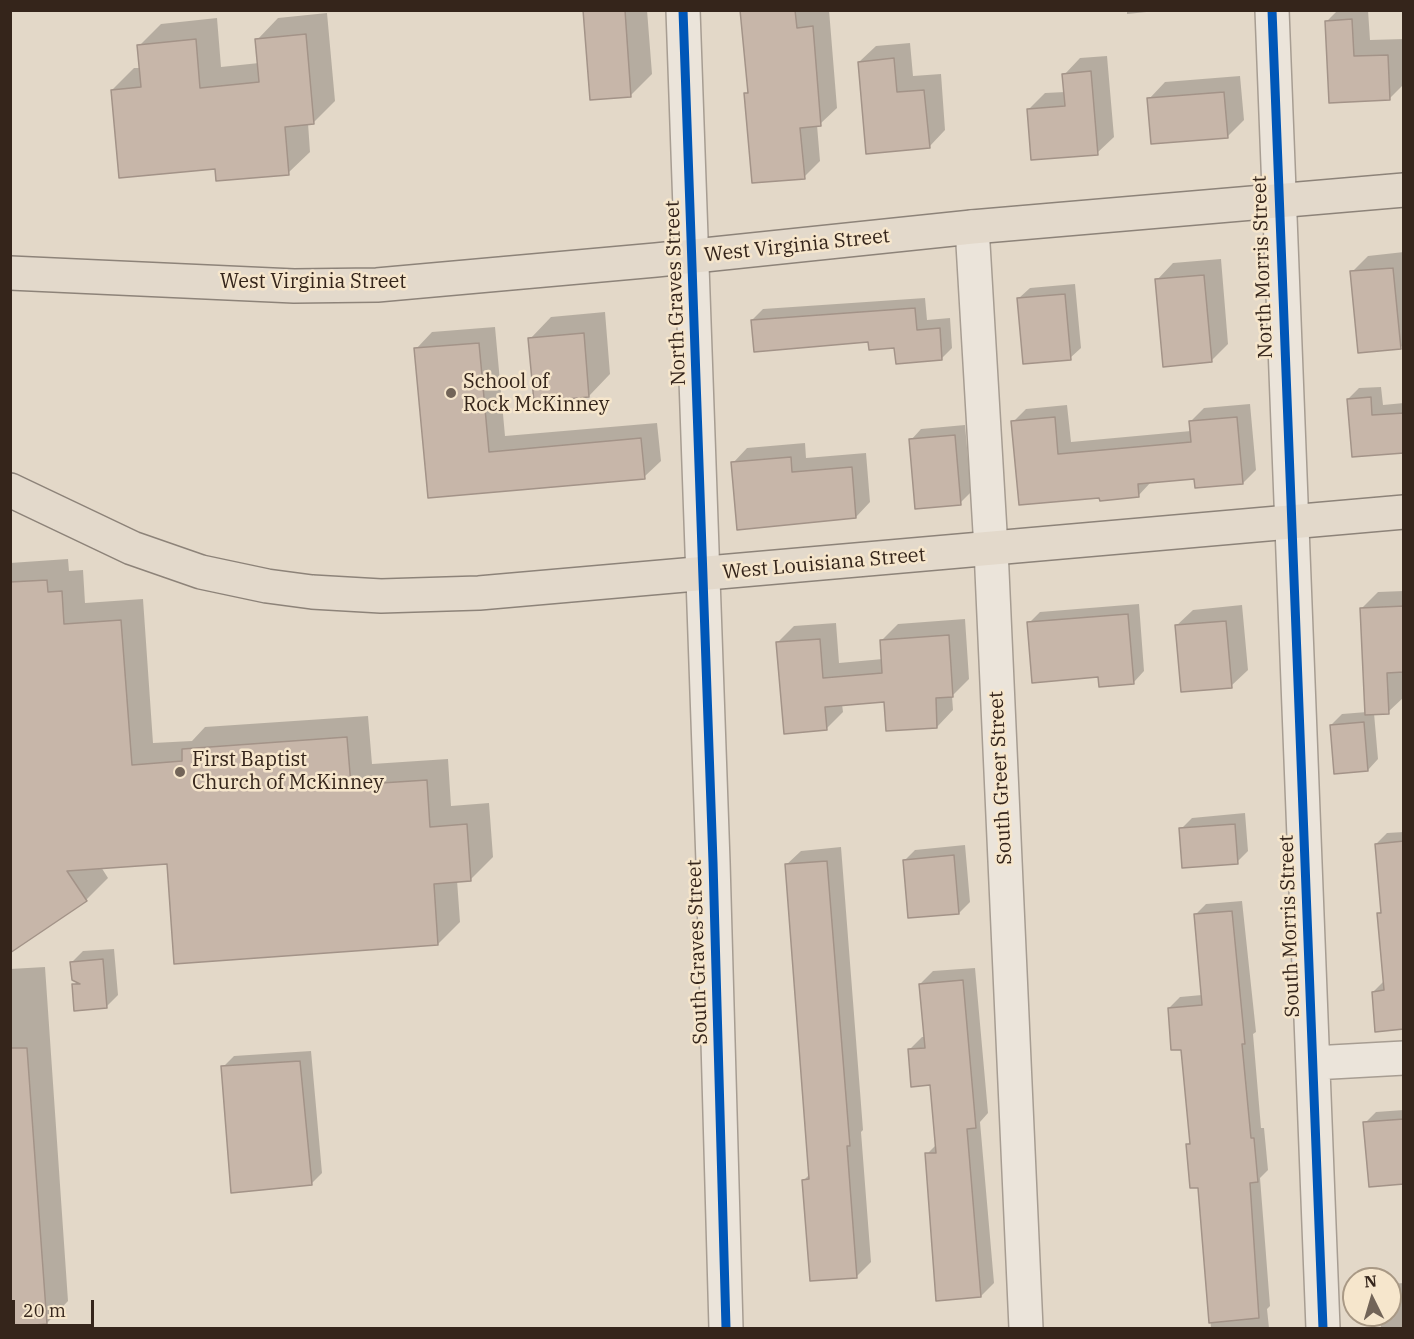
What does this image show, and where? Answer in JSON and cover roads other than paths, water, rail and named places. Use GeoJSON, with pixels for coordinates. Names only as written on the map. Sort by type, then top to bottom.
{"type":"FeatureCollection","features":[{"type":"Feature","properties":{"kind":"main road","name":"West Virginia Street"},"geometry":{"type":"LineString","coordinates":[[10,273],[294,286],[345,286],[429,281],[693,257],[972,227],[1404,190]]}},
{"type":"Feature","properties":{"kind":"main road","name":"West Louisiana Street"},"geometry":{"type":"LineString","coordinates":[[10,490],[90,529],[166,561],[201,572],[312,592],[358,595],[437,596],[1404,512]]}},
{"type":"Feature","properties":{"kind":"street","name":"North Graves Street"},"geometry":{"type":"LineString","coordinates":[[683,10],[703,574]]}},
{"type":"Feature","properties":{"kind":"street","name":"North Morris Street"},"geometry":{"type":"LineString","coordinates":[[1272,10],[1292,521]]}},
{"type":"Feature","properties":{"kind":"street","name":"South Greer Street"},"geometry":{"type":"LineString","coordinates":[[972,227],[991,549],[1026,1329]]}},
{"type":"Feature","properties":{"kind":"street","name":"South Morris Street"},"geometry":{"type":"LineString","coordinates":[[1292,521],[1323,1329]]}},
{"type":"Feature","properties":{"kind":"street","name":"South Graves Street"},"geometry":{"type":"LineString","coordinates":[[703,574],[714,862],[726,1329]]}},
{"type":"Feature","properties":{"kind":"street"},"geometry":{"type":"LineString","coordinates":[[1313,1063],[1404,1058]]}},
{"type":"Feature","properties":{"kind":"place","name":"School of Rock McKinney"},"geometry":{"type":"Point","coordinates":[451,393]}},
{"type":"Feature","properties":{"kind":"place","name":"First Baptist Church of McKinney"},"geometry":{"type":"Point","coordinates":[180,772]}}]}
